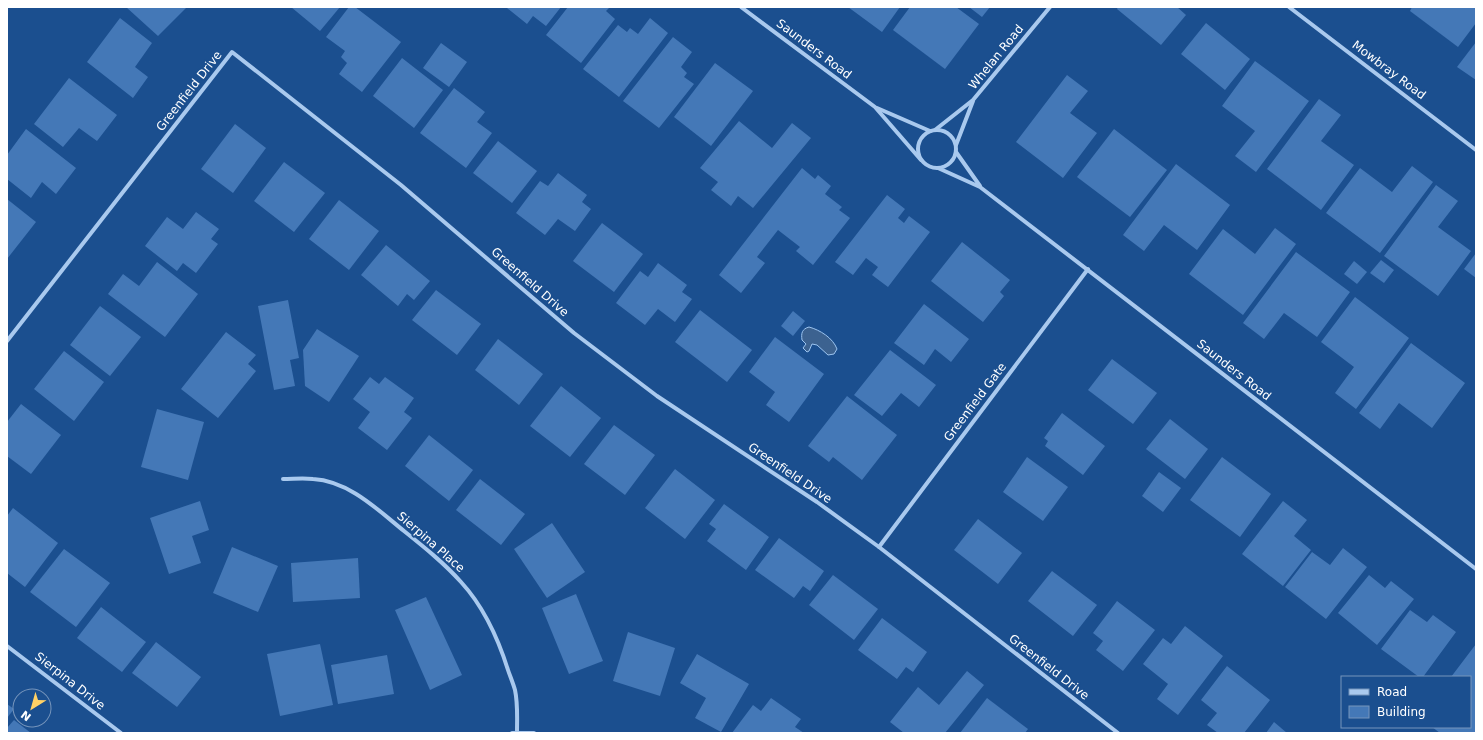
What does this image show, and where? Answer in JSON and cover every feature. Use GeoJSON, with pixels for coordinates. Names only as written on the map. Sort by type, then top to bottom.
{"type":"FeatureCollection","features":[{"type":"Feature","properties":{"kind":"street","name":"Saunders Road"},"geometry":{"type":"LineString","coordinates":[[741,7],[875,107],[921,160]]}},
{"type":"Feature","properties":{"kind":"street","name":"Whelan Road"},"geometry":{"type":"LineString","coordinates":[[933,130],[973,100],[1050,7]]}},
{"type":"Feature","properties":{"kind":"street","name":"Mowbray Road"},"geometry":{"type":"LineString","coordinates":[[1289,7],[1476,150]]}},
{"type":"Feature","properties":{"kind":"street","name":"Greenfield Drive"},"geometry":{"type":"LineString","coordinates":[[7,342],[232,52],[401,185],[595,350],[679,411],[817,502],[879,547],[1118,733]]}},
{"type":"Feature","properties":{"kind":"street","name":"Whelan Road"},"geometry":{"type":"LineString","coordinates":[[956,145],[973,100]]}},
{"type":"Feature","properties":{"kind":"street","name":"Saunders Road"},"geometry":{"type":"LineString","coordinates":[[875,107],[933,130]]}},
{"type":"Feature","properties":{"kind":"street"},"geometry":{"type":"LineString","coordinates":[[933,130],[944,131],[949,134],[956,145],[954,158],[950,163],[938,168],[931,167],[921,160],[918,154],[919,142],[922,137],[933,130]]}},
{"type":"Feature","properties":{"kind":"street","name":"Saunders Road"},"geometry":{"type":"LineString","coordinates":[[956,152],[980,187]]}},
{"type":"Feature","properties":{"kind":"street","name":"Saunders Road"},"geometry":{"type":"LineString","coordinates":[[938,168],[980,187],[1476,569]]}},
{"type":"Feature","properties":{"kind":"street","name":"Greenfield Gate"},"geometry":{"type":"LineString","coordinates":[[879,547],[1088,269]]}},
{"type":"Feature","properties":{"kind":"street","name":"Sierpina Place"},"geometry":{"type":"LineString","coordinates":[[283,479],[314,479],[338,484],[356,494],[420,544],[446,566],[461,582],[474,597],[497,639],[515,690],[517,732]]}},
{"type":"Feature","properties":{"kind":"street","name":"Sierpina Drive"},"geometry":{"type":"LineString","coordinates":[[7,646],[121,733]]}},
{"type":"Feature","properties":{"kind":"street"},"geometry":{"type":"LineString","coordinates":[[512,733],[534,733]]}},
{"type":"Feature","properties":{"kind":"water"},"geometry":{"type":"Polygon","coordinates":[[[809,327],[822,332],[832,341],[837,349],[834,354],[828,355],[817,345],[812,344],[807,352],[803,348],[806,344],[802,340],[802,333],[803,330],[809,327]]]}},
{"type":"Feature","properties":{"kind":"building"},"geometry":{"type":"Polygon","coordinates":[[[126,7],[187,7],[158,36],[126,7]]]}},
{"type":"Feature","properties":{"kind":"building"},"geometry":{"type":"Polygon","coordinates":[[[291,7],[340,7],[320,31],[291,7]]]}},
{"type":"Feature","properties":{"kind":"building"},"geometry":{"type":"Polygon","coordinates":[[[349,7],[355,7],[401,42],[362,92],[339,74],[347,63],[341,57],[345,51],[326,37],[349,7]]]}},
{"type":"Feature","properties":{"kind":"building"},"geometry":{"type":"Polygon","coordinates":[[[561,7],[546,26],[533,16],[527,24],[507,8],[561,7]]]}},
{"type":"Feature","properties":{"kind":"building"},"geometry":{"type":"Polygon","coordinates":[[[568,7],[610,7],[606,11],[615,19],[581,63],[546,35],[568,7]]]}},
{"type":"Feature","properties":{"kind":"building"},"geometry":{"type":"Polygon","coordinates":[[[848,7],[900,7],[882,32],[848,7]]]}},
{"type":"Feature","properties":{"kind":"building"},"geometry":{"type":"Polygon","coordinates":[[[910,7],[956,7],[979,24],[945,69],[893,30],[910,7]]]}},
{"type":"Feature","properties":{"kind":"building"},"geometry":{"type":"Polygon","coordinates":[[[969,7],[990,7],[982,17],[969,7]]]}},
{"type":"Feature","properties":{"kind":"building"},"geometry":{"type":"Polygon","coordinates":[[[1118,7],[1177,7],[1186,15],[1161,45],[1117,9],[1118,7]]]}},
{"type":"Feature","properties":{"kind":"building"},"geometry":{"type":"Polygon","coordinates":[[[1412,7],[1476,7],[1476,23],[1458,47],[1410,11],[1412,7]]]}},
{"type":"Feature","properties":{"kind":"building"},"geometry":{"type":"Polygon","coordinates":[[[120,18],[152,43],[135,67],[148,77],[133,98],[87,62],[120,18]]]}},
{"type":"Feature","properties":{"kind":"building"},"geometry":{"type":"Polygon","coordinates":[[[650,18],[668,33],[619,97],[583,69],[618,25],[627,32],[630,28],[638,34],[650,18]]]}},
{"type":"Feature","properties":{"kind":"building"},"geometry":{"type":"Polygon","coordinates":[[[1206,23],[1250,59],[1225,90],[1181,54],[1206,23]]]}},
{"type":"Feature","properties":{"kind":"building"},"geometry":{"type":"Polygon","coordinates":[[[673,37],[692,52],[681,67],[687,73],[684,77],[694,84],[659,128],[623,101],[673,37]]]}},
{"type":"Feature","properties":{"kind":"building"},"geometry":{"type":"Polygon","coordinates":[[[1476,42],[1476,80],[1457,67],[1476,42]]]}},
{"type":"Feature","properties":{"kind":"building"},"geometry":{"type":"Polygon","coordinates":[[[441,43],[467,62],[449,87],[423,68],[441,43]]]}},
{"type":"Feature","properties":{"kind":"building"},"geometry":{"type":"Polygon","coordinates":[[[402,58],[443,90],[414,128],[373,96],[402,58]]]}},
{"type":"Feature","properties":{"kind":"building"},"geometry":{"type":"Polygon","coordinates":[[[1255,61],[1309,101],[1256,172],[1235,156],[1255,131],[1222,106],[1255,61]]]}},
{"type":"Feature","properties":{"kind":"building"},"geometry":{"type":"Polygon","coordinates":[[[715,63],[753,91],[711,146],[674,117],[715,63]]]}},
{"type":"Feature","properties":{"kind":"building"},"geometry":{"type":"Polygon","coordinates":[[[1067,75],[1088,91],[1070,113],[1097,133],[1063,178],[1016,142],[1067,75]]]}},
{"type":"Feature","properties":{"kind":"building"},"geometry":{"type":"Polygon","coordinates":[[[69,78],[117,115],[97,141],[79,128],[63,147],[34,124],[69,78]]]}},
{"type":"Feature","properties":{"kind":"building"},"geometry":{"type":"Polygon","coordinates":[[[454,88],[485,112],[477,122],[492,133],[466,168],[420,133],[454,88]]]}},
{"type":"Feature","properties":{"kind":"building"},"geometry":{"type":"Polygon","coordinates":[[[1319,99],[1341,115],[1321,141],[1354,165],[1321,210],[1267,169],[1319,99]]]}},
{"type":"Feature","properties":{"kind":"building"},"geometry":{"type":"Polygon","coordinates":[[[739,121],[772,148],[792,123],[811,138],[753,208],[738,196],[731,206],[711,190],[718,182],[700,168],[739,121]]]}},
{"type":"Feature","properties":{"kind":"building"},"geometry":{"type":"Polygon","coordinates":[[[235,124],[266,148],[233,193],[201,169],[235,124]]]}},
{"type":"Feature","properties":{"kind":"building"},"geometry":{"type":"Polygon","coordinates":[[[26,129],[76,168],[56,194],[42,182],[31,198],[7,179],[7,155],[26,129]]]}},
{"type":"Feature","properties":{"kind":"building"},"geometry":{"type":"Polygon","coordinates":[[[1114,129],[1167,170],[1130,217],[1077,177],[1114,129]]]}},
{"type":"Feature","properties":{"kind":"building"},"geometry":{"type":"Polygon","coordinates":[[[498,141],[537,171],[512,203],[473,173],[498,141]]]}},
{"type":"Feature","properties":{"kind":"building"},"geometry":{"type":"Polygon","coordinates":[[[284,162],[325,193],[294,232],[254,201],[284,162]]]}},
{"type":"Feature","properties":{"kind":"building"},"geometry":{"type":"Polygon","coordinates":[[[1176,164],[1230,205],[1197,250],[1164,225],[1144,251],[1123,235],[1176,164]]]}},
{"type":"Feature","properties":{"kind":"building"},"geometry":{"type":"Polygon","coordinates":[[[1412,166],[1433,182],[1380,253],[1326,213],[1360,168],[1392,192],[1412,166]]]}},
{"type":"Feature","properties":{"kind":"building"},"geometry":{"type":"Polygon","coordinates":[[[802,168],[815,179],[818,175],[831,186],[825,194],[842,207],[839,210],[850,218],[813,265],[796,251],[800,247],[778,230],[757,257],[765,263],[741,293],[719,275],[802,168]]]}},
{"type":"Feature","properties":{"kind":"building"},"geometry":{"type":"Polygon","coordinates":[[[558,173],[587,195],[582,202],[591,209],[575,231],[558,219],[545,235],[516,213],[540,181],[548,186],[558,173]]]}},
{"type":"Feature","properties":{"kind":"building"},"geometry":{"type":"Polygon","coordinates":[[[1436,185],[1458,201],[1438,227],[1471,251],[1438,296],[1384,256],[1436,185]]]}},
{"type":"Feature","properties":{"kind":"building"},"geometry":{"type":"Polygon","coordinates":[[[887,195],[905,209],[898,218],[904,223],[909,216],[930,232],[888,287],[872,275],[878,267],[866,258],[853,275],[835,262],[887,195]]]}},
{"type":"Feature","properties":{"kind":"building"},"geometry":{"type":"Polygon","coordinates":[[[7,199],[36,222],[7,259],[7,199]]]}},
{"type":"Feature","properties":{"kind":"building"},"geometry":{"type":"Polygon","coordinates":[[[339,200],[379,231],[349,270],[309,239],[339,200]]]}},
{"type":"Feature","properties":{"kind":"building"},"geometry":{"type":"Polygon","coordinates":[[[196,212],[219,229],[211,239],[218,244],[196,273],[183,263],[177,271],[145,246],[167,217],[183,229],[196,212]]]}},
{"type":"Feature","properties":{"kind":"building"},"geometry":{"type":"Polygon","coordinates":[[[602,223],[643,254],[614,292],[573,261],[602,223]]]}},
{"type":"Feature","properties":{"kind":"building"},"geometry":{"type":"Polygon","coordinates":[[[1275,228],[1296,244],[1243,315],[1189,274],[1223,229],[1255,254],[1275,228]]]}},
{"type":"Feature","properties":{"kind":"building"},"geometry":{"type":"Polygon","coordinates":[[[962,242],[1010,280],[1000,292],[1004,296],[983,322],[931,281],[962,242]]]}},
{"type":"Feature","properties":{"kind":"building"},"geometry":{"type":"Polygon","coordinates":[[[386,245],[430,281],[414,300],[407,294],[398,306],[361,275],[386,245]]]}},
{"type":"Feature","properties":{"kind":"building"},"geometry":{"type":"Polygon","coordinates":[[[1296,252],[1350,292],[1317,337],[1284,313],[1264,339],[1243,323],[1296,252]]]}},
{"type":"Feature","properties":{"kind":"building"},"geometry":{"type":"Polygon","coordinates":[[[1476,253],[1476,278],[1464,269],[1476,253]]]}},
{"type":"Feature","properties":{"kind":"building"},"geometry":{"type":"Polygon","coordinates":[[[1381,260],[1394,270],[1384,283],[1370,273],[1381,260]]]}},
{"type":"Feature","properties":{"kind":"building"},"geometry":{"type":"Polygon","coordinates":[[[1354,261],[1367,272],[1357,284],[1344,274],[1354,261]]]}},
{"type":"Feature","properties":{"kind":"building"},"geometry":{"type":"Polygon","coordinates":[[[157,262],[198,294],[165,337],[108,294],[123,274],[139,286],[157,262]]]}},
{"type":"Feature","properties":{"kind":"building"},"geometry":{"type":"Polygon","coordinates":[[[658,263],[687,285],[682,292],[692,299],[675,322],[658,309],[645,325],[616,303],[640,271],[648,277],[658,263]]]}},
{"type":"Feature","properties":{"kind":"building"},"geometry":{"type":"Polygon","coordinates":[[[436,290],[481,324],[457,355],[412,320],[436,290]]]}},
{"type":"Feature","properties":{"kind":"building"},"geometry":{"type":"Polygon","coordinates":[[[1355,297],[1409,338],[1356,409],[1335,393],[1354,367],[1321,342],[1355,297]]]}},
{"type":"Feature","properties":{"kind":"building"},"geometry":{"type":"Polygon","coordinates":[[[288,300],[299,358],[290,360],[295,386],[274,390],[258,306],[288,300]]]}},
{"type":"Feature","properties":{"kind":"building"},"geometry":{"type":"Polygon","coordinates":[[[924,304],[969,339],[951,362],[935,349],[924,365],[894,343],[924,304]]]}},
{"type":"Feature","properties":{"kind":"building"},"geometry":{"type":"Polygon","coordinates":[[[100,306],[141,337],[110,376],[70,345],[100,306]]]}},
{"type":"Feature","properties":{"kind":"building"},"geometry":{"type":"Polygon","coordinates":[[[700,310],[752,350],[727,382],[675,342],[700,310]]]}},
{"type":"Feature","properties":{"kind":"building"},"geometry":{"type":"Polygon","coordinates":[[[793,311],[805,321],[793,336],[781,326],[793,311]]]}},
{"type":"Feature","properties":{"kind":"building"},"geometry":{"type":"Polygon","coordinates":[[[317,329],[359,356],[329,402],[305,386],[303,350],[317,329]]]}},
{"type":"Feature","properties":{"kind":"building"},"geometry":{"type":"Polygon","coordinates":[[[226,332],[256,355],[248,364],[256,371],[218,418],[181,389],[226,332]]]}},
{"type":"Feature","properties":{"kind":"building"},"geometry":{"type":"Polygon","coordinates":[[[775,337],[824,374],[789,422],[766,405],[775,392],[749,372],[775,337]]]}},
{"type":"Feature","properties":{"kind":"building"},"geometry":{"type":"Polygon","coordinates":[[[498,339],[543,374],[519,405],[475,370],[498,339]]]}},
{"type":"Feature","properties":{"kind":"building"},"geometry":{"type":"Polygon","coordinates":[[[1411,343],[1465,383],[1432,428],[1399,403],[1380,429],[1359,413],[1411,343]]]}},
{"type":"Feature","properties":{"kind":"building"},"geometry":{"type":"Polygon","coordinates":[[[890,350],[936,385],[919,407],[901,393],[882,416],[854,395],[890,350]]]}},
{"type":"Feature","properties":{"kind":"building"},"geometry":{"type":"Polygon","coordinates":[[[64,351],[104,382],[74,421],[34,389],[64,351]]]}},
{"type":"Feature","properties":{"kind":"building"},"geometry":{"type":"Polygon","coordinates":[[[1112,359],[1157,393],[1133,424],[1088,390],[1112,359]]]}},
{"type":"Feature","properties":{"kind":"building"},"geometry":{"type":"Polygon","coordinates":[[[370,377],[379,384],[385,377],[414,398],[404,412],[412,418],[387,450],[358,428],[370,412],[353,399],[370,377]]]}},
{"type":"Feature","properties":{"kind":"building"},"geometry":{"type":"Polygon","coordinates":[[[561,386],[601,418],[570,457],[530,426],[561,386]]]}},
{"type":"Feature","properties":{"kind":"building"},"geometry":{"type":"Polygon","coordinates":[[[847,396],[897,435],[862,480],[833,457],[829,462],[808,446],[847,396]]]}},
{"type":"Feature","properties":{"kind":"building"},"geometry":{"type":"Polygon","coordinates":[[[21,404],[61,435],[31,474],[7,456],[7,422],[21,404]]]}},
{"type":"Feature","properties":{"kind":"building"},"geometry":{"type":"Polygon","coordinates":[[[157,409],[204,422],[188,480],[141,467],[157,409]]]}},
{"type":"Feature","properties":{"kind":"building"},"geometry":{"type":"Polygon","coordinates":[[[1062,413],[1105,446],[1083,475],[1045,446],[1048,441],[1044,438],[1062,413]]]}},
{"type":"Feature","properties":{"kind":"building"},"geometry":{"type":"Polygon","coordinates":[[[1170,419],[1208,449],[1185,479],[1146,449],[1170,419]]]}},
{"type":"Feature","properties":{"kind":"building"},"geometry":{"type":"Polygon","coordinates":[[[614,425],[655,455],[625,495],[584,464],[614,425]]]}},
{"type":"Feature","properties":{"kind":"building"},"geometry":{"type":"Polygon","coordinates":[[[429,435],[473,470],[449,501],[405,466],[429,435]]]}},
{"type":"Feature","properties":{"kind":"building"},"geometry":{"type":"Polygon","coordinates":[[[1027,457],[1068,487],[1043,521],[1003,492],[1027,457]]]}},
{"type":"Feature","properties":{"kind":"building"},"geometry":{"type":"Polygon","coordinates":[[[1222,457],[1271,494],[1240,537],[1190,500],[1222,457]]]}},
{"type":"Feature","properties":{"kind":"building"},"geometry":{"type":"Polygon","coordinates":[[[675,469],[715,500],[685,539],[645,508],[675,469]]]}},
{"type":"Feature","properties":{"kind":"building"},"geometry":{"type":"Polygon","coordinates":[[[1159,472],[1181,488],[1163,512],[1142,496],[1159,472]]]}},
{"type":"Feature","properties":{"kind":"building"},"geometry":{"type":"Polygon","coordinates":[[[480,479],[525,514],[501,545],[456,510],[480,479]]]}},
{"type":"Feature","properties":{"kind":"building"},"geometry":{"type":"Polygon","coordinates":[[[200,501],[209,530],[192,536],[201,563],[169,574],[150,518],[200,501]]]}},
{"type":"Feature","properties":{"kind":"building"},"geometry":{"type":"Polygon","coordinates":[[[1283,501],[1307,520],[1294,536],[1311,550],[1283,586],[1242,554],[1283,501]]]}},
{"type":"Feature","properties":{"kind":"building"},"geometry":{"type":"Polygon","coordinates":[[[724,504],[769,537],[746,570],[707,541],[716,529],[709,524],[724,504]]]}},
{"type":"Feature","properties":{"kind":"building"},"geometry":{"type":"Polygon","coordinates":[[[13,508],[58,543],[25,587],[7,573],[7,516],[13,508]]]}},
{"type":"Feature","properties":{"kind":"building"},"geometry":{"type":"Polygon","coordinates":[[[978,519],[1022,553],[998,584],[954,550],[978,519]]]}},
{"type":"Feature","properties":{"kind":"building"},"geometry":{"type":"Polygon","coordinates":[[[552,523],[585,572],[547,598],[514,549],[552,523]]]}},
{"type":"Feature","properties":{"kind":"building"},"geometry":{"type":"Polygon","coordinates":[[[779,538],[824,571],[810,591],[803,586],[794,598],[755,570],[779,538]]]}},
{"type":"Feature","properties":{"kind":"building"},"geometry":{"type":"Polygon","coordinates":[[[232,547],[278,566],[258,612],[213,593],[232,547]]]}},
{"type":"Feature","properties":{"kind":"building"},"geometry":{"type":"Polygon","coordinates":[[[1343,548],[1367,567],[1326,619],[1285,587],[1312,552],[1330,565],[1343,548]]]}},
{"type":"Feature","properties":{"kind":"building"},"geometry":{"type":"Polygon","coordinates":[[[64,549],[110,583],[76,627],[30,592],[64,549]]]}},
{"type":"Feature","properties":{"kind":"building"},"geometry":{"type":"Polygon","coordinates":[[[358,558],[360,598],[293,602],[291,563],[358,558]]]}},
{"type":"Feature","properties":{"kind":"building"},"geometry":{"type":"Polygon","coordinates":[[[1052,571],[1097,605],[1073,636],[1028,601],[1052,571]]]}},
{"type":"Feature","properties":{"kind":"building"},"geometry":{"type":"Polygon","coordinates":[[[833,575],[878,609],[854,640],[809,605],[833,575]]]}},
{"type":"Feature","properties":{"kind":"building"},"geometry":{"type":"Polygon","coordinates":[[[1369,575],[1385,588],[1391,581],[1414,599],[1377,645],[1338,613],[1369,575]]]}},
{"type":"Feature","properties":{"kind":"building"},"geometry":{"type":"Polygon","coordinates":[[[576,594],[603,661],[569,674],[542,608],[576,594]]]}},
{"type":"Feature","properties":{"kind":"building"},"geometry":{"type":"Polygon","coordinates":[[[426,597],[462,675],[430,690],[395,610],[426,597]]]}},
{"type":"Feature","properties":{"kind":"building"},"geometry":{"type":"Polygon","coordinates":[[[1117,601],[1155,630],[1123,671],[1096,650],[1103,641],[1093,633],[1117,601]]]}},
{"type":"Feature","properties":{"kind":"building"},"geometry":{"type":"Polygon","coordinates":[[[101,607],[146,642],[122,672],[77,638],[101,607]]]}},
{"type":"Feature","properties":{"kind":"building"},"geometry":{"type":"Polygon","coordinates":[[[1410,610],[1427,622],[1433,615],[1456,632],[1424,676],[1418,676],[1381,649],[1410,610]]]}},
{"type":"Feature","properties":{"kind":"building"},"geometry":{"type":"Polygon","coordinates":[[[882,618],[927,652],[913,672],[906,667],[897,679],[858,650],[882,618]]]}},
{"type":"Feature","properties":{"kind":"building"},"geometry":{"type":"Polygon","coordinates":[[[1185,626],[1223,656],[1178,715],[1157,699],[1168,684],[1143,664],[1163,638],[1171,644],[1185,626]]]}},
{"type":"Feature","properties":{"kind":"building"},"geometry":{"type":"Polygon","coordinates":[[[628,632],[675,648],[660,696],[613,681],[628,632]]]}},
{"type":"Feature","properties":{"kind":"building"},"geometry":{"type":"Polygon","coordinates":[[[156,642],[201,677],[177,707],[132,673],[156,642]]]}},
{"type":"Feature","properties":{"kind":"building"},"geometry":{"type":"Polygon","coordinates":[[[320,644],[333,705],[280,716],[267,654],[320,644]]]}},
{"type":"Feature","properties":{"kind":"building"},"geometry":{"type":"Polygon","coordinates":[[[1476,644],[1476,733],[1440,733],[1433,728],[1471,728],[1471,676],[1452,676],[1476,644]]]}},
{"type":"Feature","properties":{"kind":"building"},"geometry":{"type":"Polygon","coordinates":[[[697,654],[749,684],[721,732],[695,718],[706,698],[680,683],[697,654]]]}},
{"type":"Feature","properties":{"kind":"building"},"geometry":{"type":"Polygon","coordinates":[[[387,655],[394,694],[338,704],[331,665],[387,655]]]}},
{"type":"Feature","properties":{"kind":"building"},"geometry":{"type":"Polygon","coordinates":[[[1227,666],[1270,700],[1244,733],[1218,733],[1207,725],[1217,713],[1201,700],[1227,666]]]}},
{"type":"Feature","properties":{"kind":"building"},"geometry":{"type":"Polygon","coordinates":[[[967,671],[984,685],[945,733],[904,733],[890,722],[918,687],[939,705],[967,671]]]}},
{"type":"Feature","properties":{"kind":"building"},"geometry":{"type":"Polygon","coordinates":[[[771,698],[801,719],[795,727],[804,733],[732,733],[753,705],[761,711],[771,698]]]}},
{"type":"Feature","properties":{"kind":"building"},"geometry":{"type":"Polygon","coordinates":[[[987,698],[1028,729],[1025,733],[960,733],[987,698]]]}},
{"type":"Feature","properties":{"kind":"building"},"geometry":{"type":"Polygon","coordinates":[[[7,704],[12,708],[12,712],[7,718],[7,704]]]}},
{"type":"Feature","properties":{"kind":"building"},"geometry":{"type":"Polygon","coordinates":[[[12,722],[12,728],[24,728],[31,733],[7,733],[7,728],[12,722]]]}},
{"type":"Feature","properties":{"kind":"building"},"geometry":{"type":"Polygon","coordinates":[[[1274,722],[1287,733],[1266,733],[1274,722]]]}}]}
